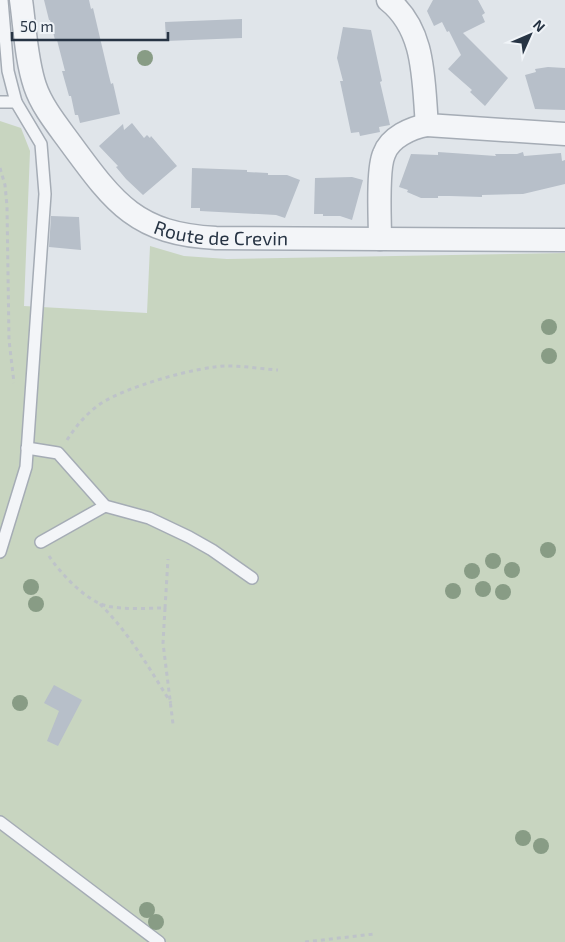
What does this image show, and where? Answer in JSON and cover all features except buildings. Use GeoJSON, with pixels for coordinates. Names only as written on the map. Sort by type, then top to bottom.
{"type":"FeatureCollection","features":[{"type":"Feature","properties":{"kind":"street","name":"Route de Crevin"},"geometry":{"type":"LineString","coordinates":[[21,0],[30,67],[40,98],[68,140],[106,190],[134,216],[168,231],[200,237],[380,240],[565,240]]}},
{"type":"Feature","properties":{"kind":"street"},"geometry":{"type":"LineString","coordinates":[[388,0],[407,20],[418,45],[427,125]]}},
{"type":"Feature","properties":{"kind":"street"},"geometry":{"type":"LineString","coordinates":[[380,240],[381,169],[383,155],[390,144],[404,133],[427,125],[565,134]]}},
{"type":"Feature","properties":{"kind":"lane"},"geometry":{"type":"LineString","coordinates":[[0,552],[26,467],[45,186],[41,144],[16,102],[8,71],[2,0]]}},
{"type":"Feature","properties":{"kind":"lane"},"geometry":{"type":"LineString","coordinates":[[0,102],[16,102]]}},
{"type":"Feature","properties":{"kind":"lane"},"geometry":{"type":"LineString","coordinates":[[27,448],[58,453],[105,506],[149,518],[189,536],[252,578]]}},
{"type":"Feature","properties":{"kind":"lane"},"geometry":{"type":"LineString","coordinates":[[41,542],[105,506]]}},
{"type":"Feature","properties":{"kind":"lane"},"geometry":{"type":"LineString","coordinates":[[0,822],[159,942]]}},
{"type":"Feature","properties":{"kind":"path"},"geometry":{"type":"LineString","coordinates":[[0,168],[5,185],[7,206],[8,296],[12,376],[18,388],[30,392]]}},
{"type":"Feature","properties":{"kind":"path"},"geometry":{"type":"LineString","coordinates":[[58,453],[78,423],[89,413],[107,399],[131,389],[177,375],[217,366],[278,370]]}},
{"type":"Feature","properties":{"kind":"path"},"geometry":{"type":"LineString","coordinates":[[41,542],[56,567],[115,619],[132,640],[171,703]]}},
{"type":"Feature","properties":{"kind":"path"},"geometry":{"type":"LineString","coordinates":[[168,559],[163,643],[174,724]]}},
{"type":"Feature","properties":{"kind":"path"},"geometry":{"type":"LineString","coordinates":[[97,602],[105,606],[116,607],[165,608]]}},
{"type":"Feature","properties":{"kind":"path"},"geometry":{"type":"LineString","coordinates":[[306,942],[374,934]]}},
{"type":"Feature","properties":{"kind":"green space"},"geometry":{"type":"Polygon","coordinates":[[[0,121],[21,128],[30,151],[24,306],[147,313],[150,246],[184,256],[227,259],[565,253],[565,942],[0,942],[0,121]]]}}]}
